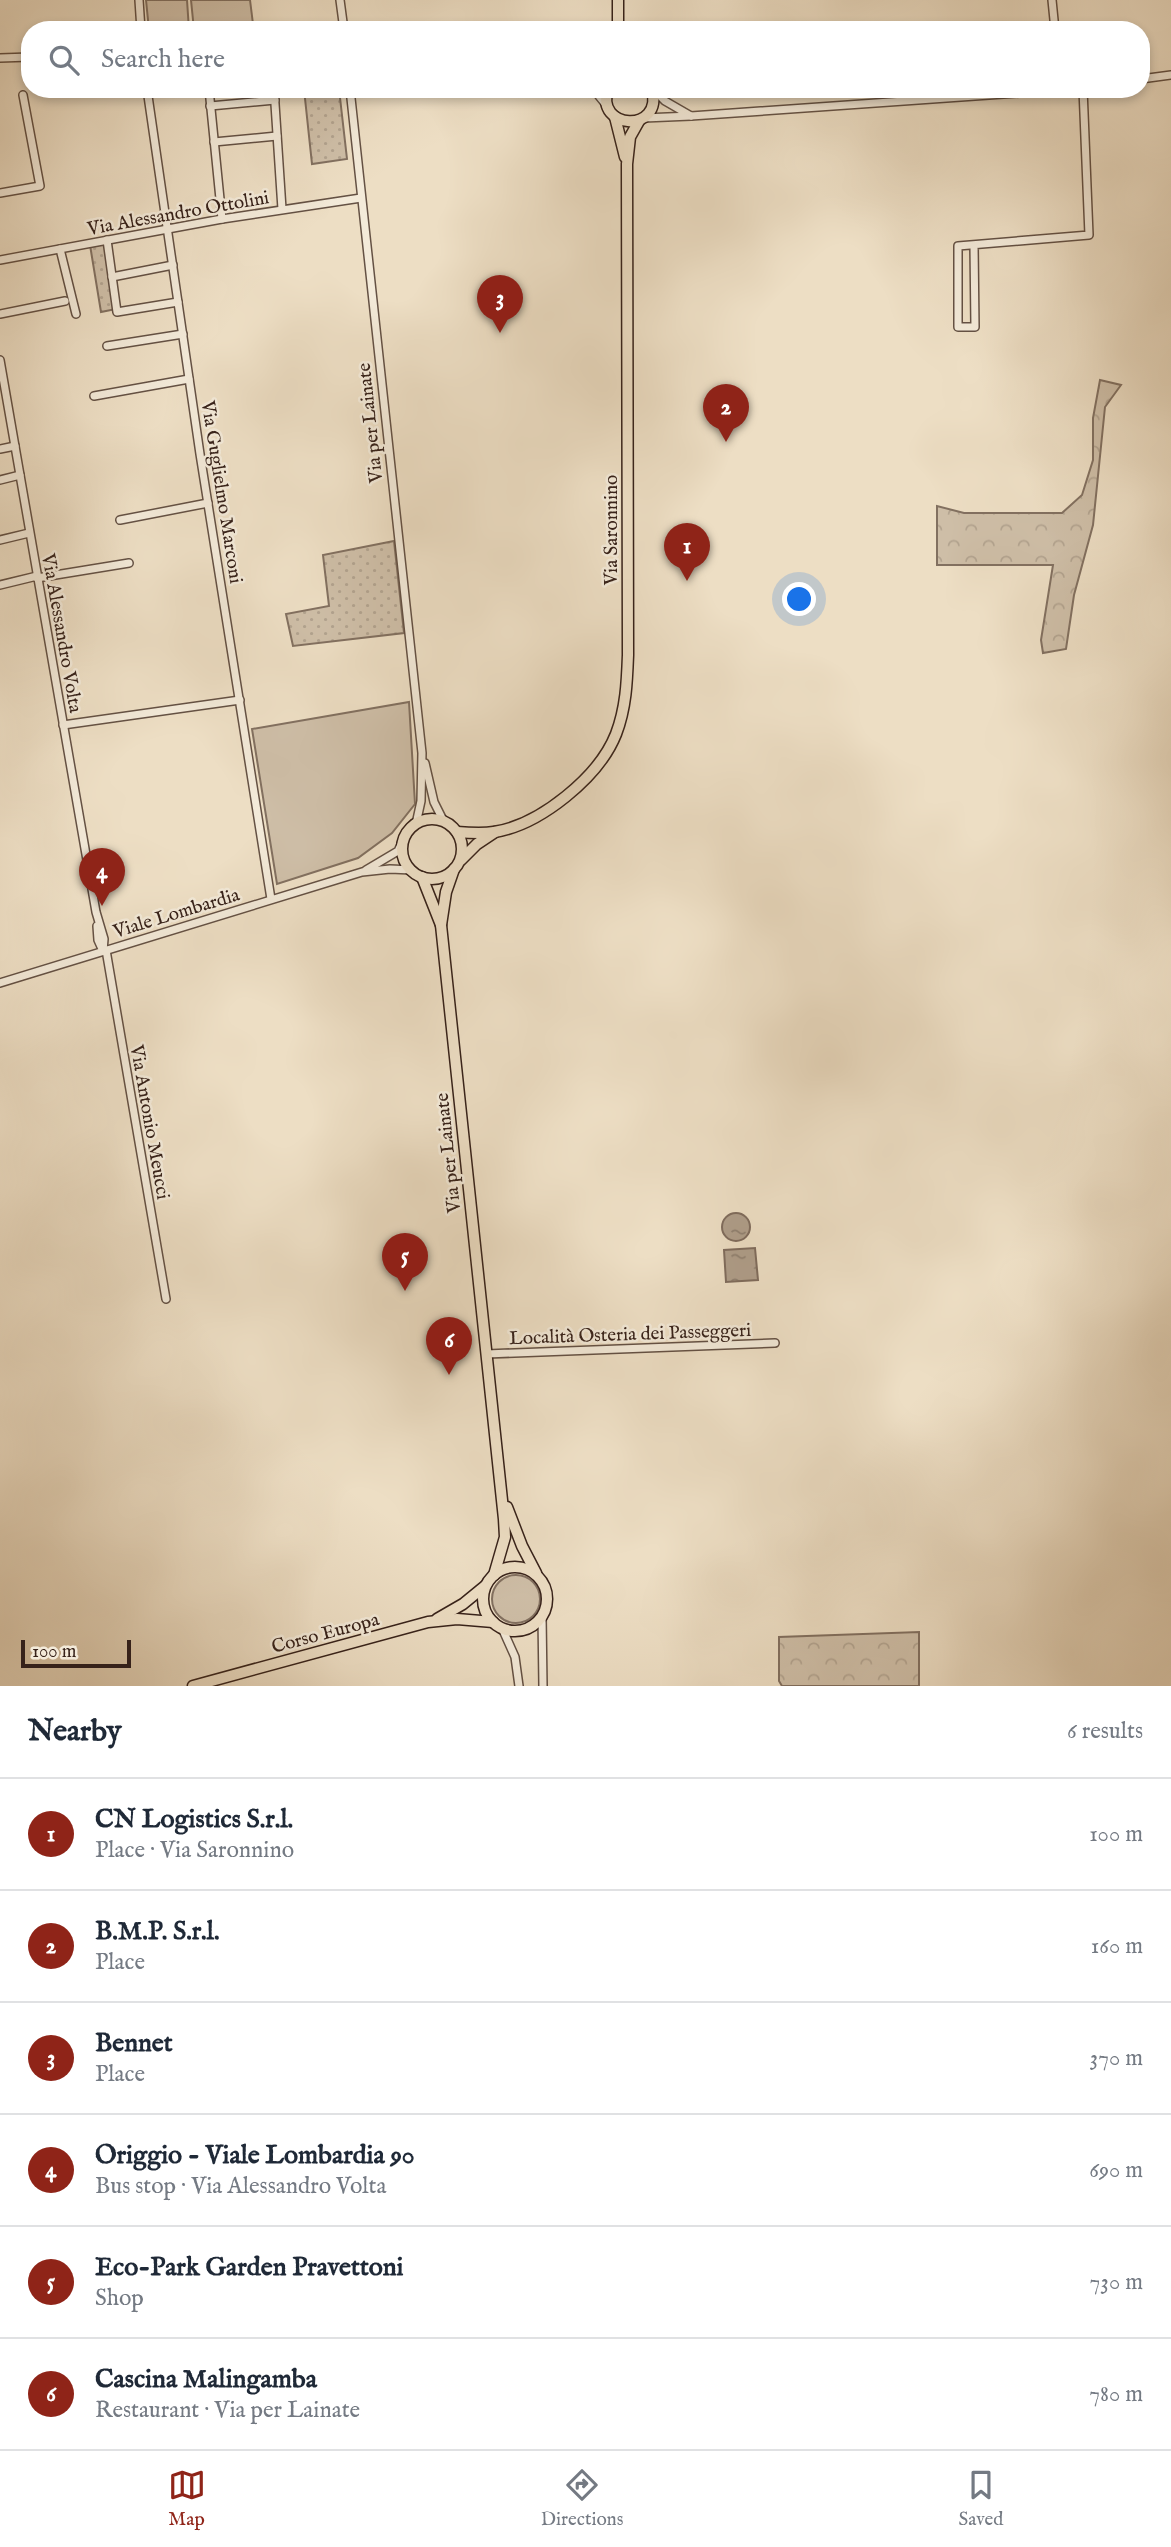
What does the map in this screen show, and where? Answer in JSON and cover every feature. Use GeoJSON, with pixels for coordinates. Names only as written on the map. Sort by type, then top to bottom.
{"type":"FeatureCollection","features":[{"type":"Feature","properties":{"kind":"main road"},"geometry":{"type":"LineString","coordinates":[[618,0],[618,21]]}},
{"type":"Feature","properties":{"kind":"main road"},"geometry":{"type":"LineString","coordinates":[[606,98],[608,107],[615,117],[631,122],[641,119]]}},
{"type":"Feature","properties":{"kind":"main road","name":"Via Saronnino"},"geometry":{"type":"LineString","coordinates":[[456,866],[477,844],[496,832],[536,816],[584,780],[615,736],[626,698],[627,164],[630,137],[652,107],[652,98]]}},
{"type":"Feature","properties":{"kind":"main road","name":"Via Saronnino"},"geometry":{"type":"LineString","coordinates":[[615,117],[627,164]]}},
{"type":"Feature","properties":{"kind":"main road"},"geometry":{"type":"LineString","coordinates":[[435,819],[444,822],[457,832],[462,847],[456,866],[439,878],[422,877],[412,870],[403,854],[405,836],[416,824],[435,819]]}},
{"type":"Feature","properties":{"kind":"main road","name":"Via Saronnino"},"geometry":{"type":"LineString","coordinates":[[457,832],[496,832]]}},
{"type":"Feature","properties":{"kind":"main road","name":"Via per Lainate"},"geometry":{"type":"LineString","coordinates":[[456,866],[446,892],[441,925],[502,1490]]}},
{"type":"Feature","properties":{"kind":"main road","name":"Via per Lainate"},"geometry":{"type":"LineString","coordinates":[[422,877],[441,925]]}},
{"type":"Feature","properties":{"kind":"main road"},"geometry":{"type":"LineString","coordinates":[[502,1490],[514,1527],[547,1595],[542,1616],[528,1628],[510,1630],[497,1625],[484,1603],[505,1537],[502,1490]]}},
{"type":"Feature","properties":{"kind":"main road"},"geometry":{"type":"LineString","coordinates":[[491,1579],[511,1567],[529,1570],[537,1576]]}},
{"type":"Feature","properties":{"kind":"main road","name":"Corso Europa"},"geometry":{"type":"LineString","coordinates":[[428,1622],[463,1604],[491,1579]]}},
{"type":"Feature","properties":{"kind":"main road","name":"Corso Europa"},"geometry":{"type":"LineString","coordinates":[[193,1686],[428,1622],[457,1619],[497,1625]]}},
{"type":"Feature","properties":{"kind":"main road","name":"Corso Europa"},"geometry":{"type":"LineString","coordinates":[[200,1686],[232,1676]]}},
{"type":"Feature","properties":{"kind":"street"},"geometry":{"type":"LineString","coordinates":[[139,0],[140,21]]}},
{"type":"Feature","properties":{"kind":"street"},"geometry":{"type":"LineString","coordinates":[[341,0],[343,21]]}},
{"type":"Feature","properties":{"kind":"street"},"geometry":{"type":"LineString","coordinates":[[1052,0],[1054,21]]}},
{"type":"Feature","properties":{"kind":"street"},"geometry":{"type":"LineString","coordinates":[[0,58],[21,57]]}},
{"type":"Feature","properties":{"kind":"street"},"geometry":{"type":"LineString","coordinates":[[1150,78],[1171,75]]}},
{"type":"Feature","properties":{"kind":"street"},"geometry":{"type":"LineString","coordinates":[[0,193],[40,186],[24,98]]}},
{"type":"Feature","properties":{"kind":"street","name":"Via Guglielmo Marconi"},"geometry":{"type":"LineString","coordinates":[[148,98],[189,379],[271,899]]}},
{"type":"Feature","properties":{"kind":"street"},"geometry":{"type":"LineString","coordinates":[[210,98],[222,219]]}},
{"type":"Feature","properties":{"kind":"street","name":"Via per Lainate"},"geometry":{"type":"LineString","coordinates":[[351,98],[422,753],[421,801],[416,824]]}},
{"type":"Feature","properties":{"kind":"street"},"geometry":{"type":"LineString","coordinates":[[601,98],[608,107]]}},
{"type":"Feature","properties":{"kind":"street"},"geometry":{"type":"LineString","coordinates":[[662,98],[691,116]]}},
{"type":"Feature","properties":{"kind":"street"},"geometry":{"type":"LineString","coordinates":[[641,119],[956,98]]}},
{"type":"Feature","properties":{"kind":"street"},"geometry":{"type":"LineString","coordinates":[[974,245],[975,327],[958,327],[958,246],[1089,235],[1083,98]]}},
{"type":"Feature","properties":{"kind":"street"},"geometry":{"type":"LineString","coordinates":[[210,106],[275,100],[282,209]]}},
{"type":"Feature","properties":{"kind":"street"},"geometry":{"type":"LineString","coordinates":[[214,142],[277,136]]}},
{"type":"Feature","properties":{"kind":"street","name":"Via Alessandro Ottolini"},"geometry":{"type":"LineString","coordinates":[[0,260],[168,228],[361,198]]}},
{"type":"Feature","properties":{"kind":"street"},"geometry":{"type":"LineString","coordinates":[[107,240],[117,312],[178,302]]}},
{"type":"Feature","properties":{"kind":"street"},"geometry":{"type":"LineString","coordinates":[[60,249],[76,314]]}},
{"type":"Feature","properties":{"kind":"street"},"geometry":{"type":"LineString","coordinates":[[112,277],[173,265]]}},
{"type":"Feature","properties":{"kind":"street"},"geometry":{"type":"LineString","coordinates":[[0,314],[65,301]]}},
{"type":"Feature","properties":{"kind":"street"},"geometry":{"type":"LineString","coordinates":[[107,346],[183,334]]}},
{"type":"Feature","properties":{"kind":"street","name":"Via Alessandro Volta"},"geometry":{"type":"LineString","coordinates":[[0,360],[3,390],[96,912],[98,940],[105,950]]}},
{"type":"Feature","properties":{"kind":"street"},"geometry":{"type":"LineString","coordinates":[[94,396],[189,379]]}},
{"type":"Feature","properties":{"kind":"street"},"geometry":{"type":"LineString","coordinates":[[0,449],[15,446]]}},
{"type":"Feature","properties":{"kind":"street"},"geometry":{"type":"LineString","coordinates":[[0,480],[20,475]]}},
{"type":"Feature","properties":{"kind":"street"},"geometry":{"type":"LineString","coordinates":[[120,520],[208,503]]}},
{"type":"Feature","properties":{"kind":"street"},"geometry":{"type":"LineString","coordinates":[[0,540],[29,533]]}},
{"type":"Feature","properties":{"kind":"street"},"geometry":{"type":"LineString","coordinates":[[0,585],[129,563]]}},
{"type":"Feature","properties":{"kind":"street"},"geometry":{"type":"LineString","coordinates":[[63,725],[240,700]]}},
{"type":"Feature","properties":{"kind":"street","name":"Via per Lainate"},"geometry":{"type":"LineString","coordinates":[[422,753],[434,802],[444,822]]}},
{"type":"Feature","properties":{"kind":"street","name":"Viale Lombardia"},"geometry":{"type":"LineString","coordinates":[[0,983],[362,872],[398,851],[405,836]]}},
{"type":"Feature","properties":{"kind":"street","name":"Viale Lombardia"},"geometry":{"type":"LineString","coordinates":[[362,872],[412,870]]}},
{"type":"Feature","properties":{"kind":"street","name":"Via Antonio Meucci"},"geometry":{"type":"LineString","coordinates":[[105,950],[166,1299]]}},
{"type":"Feature","properties":{"kind":"street","name":"Località Osteria dei Passeggeri"},"geometry":{"type":"LineString","coordinates":[[487,1354],[775,1343]]}},
{"type":"Feature","properties":{"kind":"street"},"geometry":{"type":"LineString","coordinates":[[542,1616],[543,1686]]}},
{"type":"Feature","properties":{"kind":"street"},"geometry":{"type":"LineString","coordinates":[[497,1625],[511,1645],[519,1686]]}},
{"type":"Feature","properties":{"kind":"green space"},"geometry":{"type":"Polygon","coordinates":[[[146,0],[187,0],[188,21],[148,21],[146,0]]]}},
{"type":"Feature","properties":{"kind":"green space"},"geometry":{"type":"Polygon","coordinates":[[[191,0],[250,0],[253,21],[193,21],[191,0]]]}},
{"type":"Feature","properties":{"kind":"green space"},"geometry":{"type":"Polygon","coordinates":[[[305,98],[340,98],[347,159],[312,164],[305,98]]]}},
{"type":"Feature","properties":{"kind":"green space"},"geometry":{"type":"Polygon","coordinates":[[[104,243],[116,309],[101,312],[90,245],[104,243]]]}},
{"type":"Feature","properties":{"kind":"green space"},"geometry":{"type":"Polygon","coordinates":[[[1100,380],[1121,385],[1105,407],[1093,525],[1074,595],[1066,649],[1043,653],[1041,640],[1053,565],[937,565],[937,506],[964,513],[1062,513],[1082,495],[1093,460],[1093,418],[1100,380]]]}},
{"type":"Feature","properties":{"kind":"green space"},"geometry":{"type":"Polygon","coordinates":[[[394,541],[404,633],[293,646],[286,614],[329,606],[323,555],[394,541]]]}},
{"type":"Feature","properties":{"kind":"green space"},"geometry":{"type":"Polygon","coordinates":[[[409,702],[415,804],[392,833],[358,858],[277,884],[252,729],[409,702]]]}},
{"type":"Feature","properties":{"kind":"green space"},"geometry":{"type":"Polygon","coordinates":[[[516,1575],[533,1582],[540,1599],[533,1616],[516,1623],[499,1616],[492,1599],[499,1582],[516,1575]]]}},
{"type":"Feature","properties":{"kind":"green space"},"geometry":{"type":"Polygon","coordinates":[[[919,1632],[919,1686],[782,1686],[779,1681],[779,1637],[919,1632]]]}},
{"type":"Feature","properties":{"kind":"water"},"geometry":{"type":"Polygon","coordinates":[[[736,1213],[746,1217],[750,1227],[746,1237],[736,1241],[726,1237],[722,1227],[726,1217],[736,1213]]]}},
{"type":"Feature","properties":{"kind":"water"},"geometry":{"type":"Polygon","coordinates":[[[755,1248],[758,1280],[726,1282],[724,1250],[755,1248]]]}},
{"type":"Feature","properties":{"kind":"place","name":"Bennet"},"geometry":{"type":"Point","coordinates":[500,333]}},
{"type":"Feature","properties":{"kind":"place","name":"B.M.P. S.r.l."},"geometry":{"type":"Point","coordinates":[726,442]}},
{"type":"Feature","properties":{"kind":"place","name":"CN Logistics S.r.l."},"geometry":{"type":"Point","coordinates":[687,581]}},
{"type":"Feature","properties":{"kind":"place","name":"Origgio - Viale Lombardia 90"},"geometry":{"type":"Point","coordinates":[102,906]}},
{"type":"Feature","properties":{"kind":"place","name":"Eco-Park Garden Pravettoni"},"geometry":{"type":"Point","coordinates":[405,1291]}},
{"type":"Feature","properties":{"kind":"place","name":"Cascina Malingamba"},"geometry":{"type":"Point","coordinates":[449,1375]}}]}
